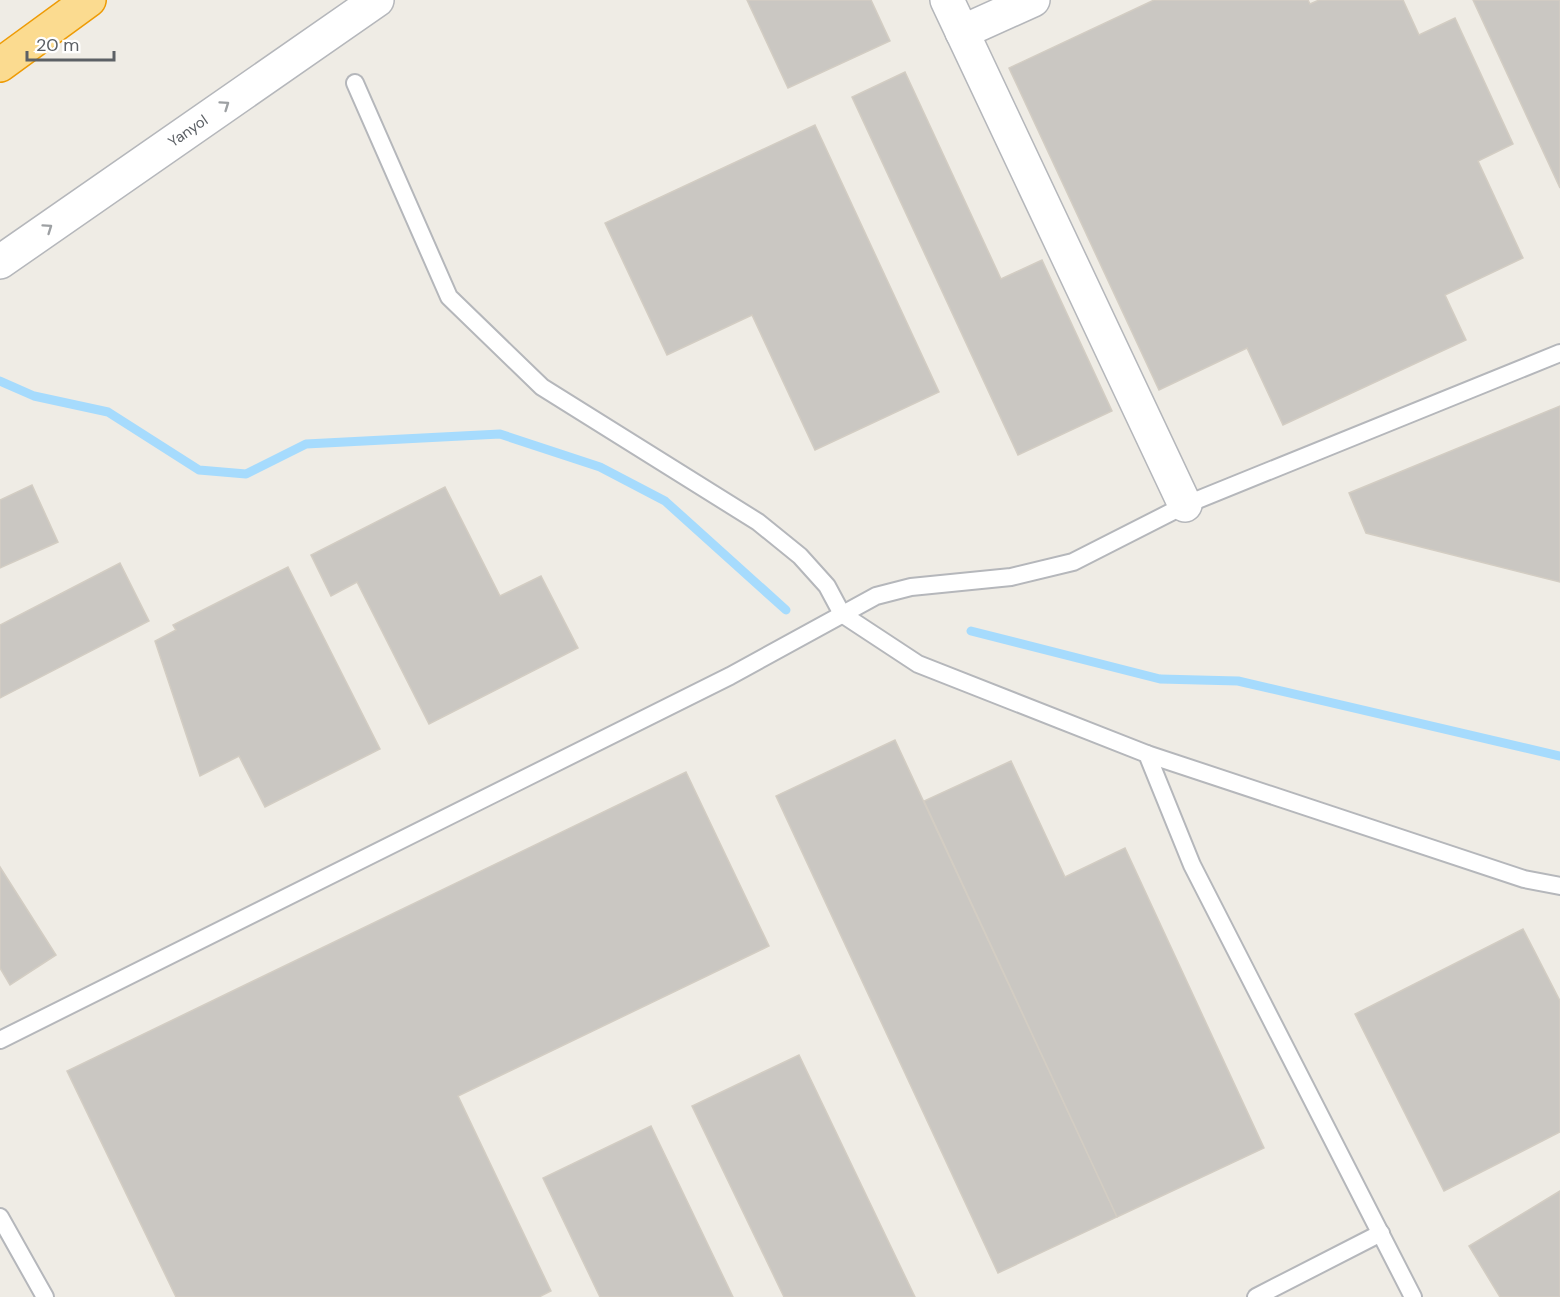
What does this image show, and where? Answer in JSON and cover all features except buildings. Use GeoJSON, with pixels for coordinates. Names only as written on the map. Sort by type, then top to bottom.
{"type":"FeatureCollection","features":[{"type":"Feature","properties":{"kind":"highway"},"geometry":{"type":"LineString","coordinates":[[0,65],[90,0]]}},
{"type":"Feature","properties":{"kind":"street","name":"Yanyol"},"geometry":{"type":"LineString","coordinates":[[0,262],[377,0]]}},
{"type":"Feature","properties":{"kind":"street"},"geometry":{"type":"LineString","coordinates":[[947,0],[1185,505]]}},
{"type":"Feature","properties":{"kind":"street"},"geometry":{"type":"LineString","coordinates":[[962,32],[1033,0]]}},
{"type":"Feature","properties":{"kind":"lane"},"geometry":{"type":"LineString","coordinates":[[355,83],[449,297],[542,387],[758,522],[800,556],[827,586],[842,614],[918,664],[1148,754],[1524,879],[1560,886]]}},
{"type":"Feature","properties":{"kind":"lane"},"geometry":{"type":"LineString","coordinates":[[0,1040],[730,676],[876,596],[911,587],[1011,577],[1073,562],[1185,505],[1560,353]]}},
{"type":"Feature","properties":{"kind":"lane"},"geometry":{"type":"LineString","coordinates":[[1148,754],[1192,865],[1413,1297]]}},
{"type":"Feature","properties":{"kind":"lane"},"geometry":{"type":"LineString","coordinates":[[0,1217],[45,1297]]}},
{"type":"Feature","properties":{"kind":"lane"},"geometry":{"type":"LineString","coordinates":[[1256,1297],[1381,1233]]}},
{"type":"Feature","properties":{"kind":"waterway"},"geometry":{"type":"LineString","coordinates":[[0,381],[34,396],[108,412],[199,470],[246,474],[306,444],[500,434],[600,467],[665,501],[786,610]]}},
{"type":"Feature","properties":{"kind":"waterway"},"geometry":{"type":"LineString","coordinates":[[971,631],[1160,679],[1238,681],[1560,756]]}}]}
